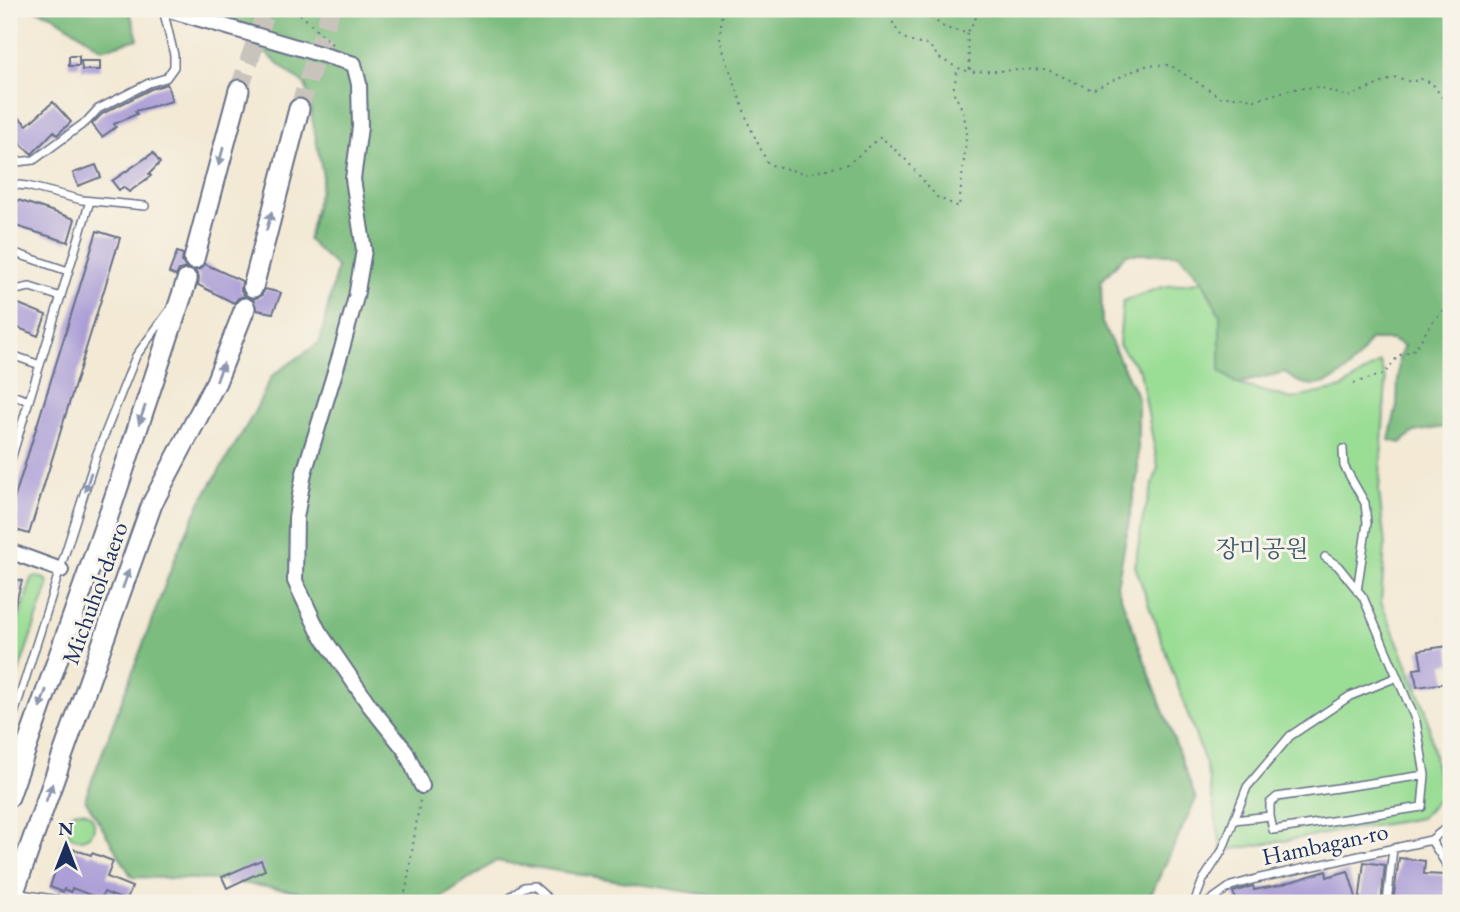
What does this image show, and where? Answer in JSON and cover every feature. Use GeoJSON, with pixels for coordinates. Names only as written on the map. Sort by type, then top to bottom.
{"type":"FeatureCollection","features":[{"type":"Feature","properties":{"kind":"main road"},"geometry":{"type":"LineString","coordinates":[[194,259],[239,90]]}},
{"type":"Feature","properties":{"kind":"main road"},"geometry":{"type":"LineString","coordinates":[[253,287],[299,109]]}},
{"type":"Feature","properties":{"kind":"main road","name":"Michuhol-daero"},"geometry":{"type":"LineString","coordinates":[[9,797],[186,286]]}},
{"type":"Feature","properties":{"kind":"main road","name":"Michuhol-daero"},"geometry":{"type":"LineString","coordinates":[[12,898],[152,504],[216,382],[245,308]]}},
{"type":"Feature","properties":{"kind":"street"},"geometry":{"type":"LineString","coordinates":[[164,9],[354,64],[359,84],[360,127],[353,179],[364,250],[356,297],[304,473],[296,518],[295,581],[318,630],[370,706],[405,750],[422,786]]}},
{"type":"Feature","properties":{"kind":"street"},"geometry":{"type":"LineString","coordinates":[[9,551],[61,570]]}},
{"type":"Feature","properties":{"kind":"lane"},"geometry":{"type":"LineString","coordinates":[[9,163],[34,160],[87,121],[98,109],[149,82],[166,78],[174,67],[174,55],[164,9]]}},
{"type":"Feature","properties":{"kind":"lane"},"geometry":{"type":"LineString","coordinates":[[9,184],[90,201],[145,206]]}},
{"type":"Feature","properties":{"kind":"lane"},"geometry":{"type":"LineString","coordinates":[[9,466],[90,201]]}},
{"type":"Feature","properties":{"kind":"lane"},"geometry":{"type":"LineString","coordinates":[[12,252],[68,271]]}},
{"type":"Feature","properties":{"kind":"lane"},"geometry":{"type":"LineString","coordinates":[[9,730],[96,456],[136,356],[186,286]]}},
{"type":"Feature","properties":{"kind":"lane"},"geometry":{"type":"LineString","coordinates":[[9,288],[15,290],[30,287],[61,297]]}},
{"type":"Feature","properties":{"kind":"lane"},"geometry":{"type":"LineString","coordinates":[[9,354],[40,365]]}},
{"type":"Feature","properties":{"kind":"lane"},"geometry":{"type":"LineString","coordinates":[[9,394],[29,401]]}},
{"type":"Feature","properties":{"kind":"lane"},"geometry":{"type":"LineString","coordinates":[[1343,449],[1344,466],[1365,503],[1367,523],[1357,591]]}},
{"type":"Feature","properties":{"kind":"lane"},"geometry":{"type":"LineString","coordinates":[[1325,556],[1338,566],[1363,597],[1416,721],[1425,775],[1422,807],[1273,830],[1270,803],[1277,797],[1425,775]]}},
{"type":"Feature","properties":{"kind":"lane"},"geometry":{"type":"LineString","coordinates":[[1194,903],[1203,880],[1222,851],[1247,787],[1290,736],[1350,696],[1397,677]]}},
{"type":"Feature","properties":{"kind":"lane"},"geometry":{"type":"LineString","coordinates":[[1234,820],[1270,816]]}},
{"type":"Feature","properties":{"kind":"lane","name":"Hambagan-ro"},"geometry":{"type":"LineString","coordinates":[[1207,903],[1231,886],[1256,878],[1430,840],[1451,824]]}},
{"type":"Feature","properties":{"kind":"lane"},"geometry":{"type":"LineString","coordinates":[[1430,840],[1451,872]]}},
{"type":"Feature","properties":{"kind":"lane"},"geometry":{"type":"LineString","coordinates":[[1387,903],[1393,848]]}},
{"type":"Feature","properties":{"kind":"lane"},"geometry":{"type":"LineString","coordinates":[[502,903],[523,887],[534,886],[553,903]]}},
{"type":"Feature","properties":{"kind":"lane"},"geometry":{"type":"LineString","coordinates":[[12,898],[77,903]]}},
{"type":"Feature","properties":{"kind":"path"},"geometry":{"type":"LineString","coordinates":[[295,9],[334,46]]}},
{"type":"Feature","properties":{"kind":"path"},"geometry":{"type":"LineString","coordinates":[[722,9],[720,41],[749,125],[768,164],[806,174],[848,164],[881,137],[906,160],[937,197],[959,207],[967,131],[963,111],[953,91],[958,68]]}},
{"type":"Feature","properties":{"kind":"path"},"geometry":{"type":"LineString","coordinates":[[867,9],[874,13],[886,9],[895,30],[912,43],[929,45],[939,58],[970,72],[1046,69],[1092,90],[1144,66],[1170,65],[1220,97],[1255,100],[1292,89],[1318,87],[1348,97],[1396,77],[1411,82],[1421,79],[1432,82],[1441,97],[1451,105]]}},
{"type":"Feature","properties":{"kind":"path"},"geometry":{"type":"LineString","coordinates":[[920,9],[946,28],[967,33]]}},
{"type":"Feature","properties":{"kind":"path"},"geometry":{"type":"LineString","coordinates":[[970,72],[967,33],[981,9]]}},
{"type":"Feature","properties":{"kind":"path"},"geometry":{"type":"LineString","coordinates":[[1354,383],[1384,374],[1398,356],[1415,349],[1433,321],[1451,303]]}},
{"type":"Feature","properties":{"kind":"path"},"geometry":{"type":"LineString","coordinates":[[397,903],[401,901],[406,890],[422,786]]}},
{"type":"Feature","properties":{"kind":"green space"},"geometry":{"type":"Polygon","coordinates":[[[33,9],[129,9],[138,39],[102,49],[52,15],[33,9]]]}},
{"type":"Feature","properties":{"kind":"green space"},"geometry":{"type":"Polygon","coordinates":[[[211,9],[1451,9],[1451,426],[1414,432],[1401,443],[1389,440],[1397,405],[1399,358],[1404,346],[1392,340],[1369,340],[1354,363],[1333,380],[1322,384],[1309,385],[1297,381],[1285,372],[1237,384],[1220,371],[1220,315],[1203,281],[1179,254],[1126,254],[1101,281],[1102,323],[1138,398],[1138,473],[1117,586],[1196,799],[1147,903],[757,903],[496,861],[434,903],[359,901],[221,880],[132,877],[85,799],[177,553],[201,501],[253,415],[272,376],[320,342],[337,267],[308,240],[323,176],[306,86],[211,9]]]}},
{"type":"Feature","properties":{"kind":"green space","name":"장미공원"},"geometry":{"type":"Polygon","coordinates":[[[1203,281],[1220,315],[1220,371],[1237,384],[1292,399],[1342,388],[1380,362],[1386,381],[1379,491],[1385,545],[1381,602],[1426,710],[1441,796],[1421,818],[1222,851],[1206,765],[1135,566],[1143,517],[1158,467],[1140,371],[1119,345],[1123,301],[1162,287],[1203,281]]]}},
{"type":"Feature","properties":{"kind":"green space"},"geometry":{"type":"Polygon","coordinates":[[[36,576],[47,580],[48,586],[9,700],[9,651],[32,578],[36,576]]]}},
{"type":"Feature","properties":{"kind":"green space"},"geometry":{"type":"Polygon","coordinates":[[[80,811],[90,815],[94,825],[90,835],[80,839],[70,835],[66,825],[70,815],[80,811]]]}},
{"type":"Feature","properties":{"kind":"building"},"geometry":{"type":"Polygon","coordinates":[[[69,56],[79,56],[79,66],[69,66],[69,56]]]}},
{"type":"Feature","properties":{"kind":"building"},"geometry":{"type":"Polygon","coordinates":[[[81,61],[100,61],[100,70],[82,70],[81,61]]]}},
{"type":"Feature","properties":{"kind":"building"},"geometry":{"type":"Polygon","coordinates":[[[167,84],[172,101],[135,111],[137,114],[114,124],[116,127],[102,137],[92,124],[102,114],[151,89],[167,84]]]}},
{"type":"Feature","properties":{"kind":"building"},"geometry":{"type":"Polygon","coordinates":[[[53,102],[71,122],[57,135],[54,131],[32,154],[9,133],[9,123],[16,115],[27,125],[53,102]]]}},
{"type":"Feature","properties":{"kind":"building"},"geometry":{"type":"Polygon","coordinates":[[[153,153],[160,163],[149,174],[151,176],[129,192],[123,187],[119,190],[112,181],[153,153]]]}},
{"type":"Feature","properties":{"kind":"building"},"geometry":{"type":"Polygon","coordinates":[[[96,165],[101,177],[78,186],[73,173],[96,165]]]}},
{"type":"Feature","properties":{"kind":"building"},"geometry":{"type":"Polygon","coordinates":[[[18,200],[75,219],[68,242],[9,224],[18,200]]]}},
{"type":"Feature","properties":{"kind":"building"},"geometry":{"type":"Polygon","coordinates":[[[97,231],[120,238],[29,534],[9,528],[9,516],[97,231]]]}},
{"type":"Feature","properties":{"kind":"building"},"geometry":{"type":"Polygon","coordinates":[[[177,252],[183,254],[182,262],[186,268],[179,270],[176,276],[169,273],[177,252]]]}},
{"type":"Feature","properties":{"kind":"building"},"geometry":{"type":"Polygon","coordinates":[[[205,264],[242,281],[241,290],[245,296],[234,303],[198,285],[199,277],[195,271],[205,264]]]}},
{"type":"Feature","properties":{"kind":"building"},"geometry":{"type":"Polygon","coordinates":[[[265,289],[281,293],[273,313],[257,310],[253,299],[261,296],[265,289]]]}},
{"type":"Feature","properties":{"kind":"building"},"geometry":{"type":"Polygon","coordinates":[[[9,300],[46,315],[38,336],[9,324],[9,300]]]}},
{"type":"Feature","properties":{"kind":"building"},"geometry":{"type":"Polygon","coordinates":[[[9,577],[22,581],[11,618],[9,618],[9,577]]]}},
{"type":"Feature","properties":{"kind":"building"},"geometry":{"type":"Polygon","coordinates":[[[1449,646],[1451,663],[1444,664],[1447,683],[1417,687],[1414,669],[1422,668],[1419,650],[1449,646]]]}},
{"type":"Feature","properties":{"kind":"building"},"geometry":{"type":"Polygon","coordinates":[[[63,846],[113,861],[107,877],[132,887],[126,901],[104,892],[101,899],[72,888],[71,892],[64,889],[63,892],[50,887],[63,846]]]}},
{"type":"Feature","properties":{"kind":"building"},"geometry":{"type":"Polygon","coordinates":[[[1399,858],[1425,861],[1424,874],[1446,875],[1446,903],[1393,902],[1399,858]]]}},
{"type":"Feature","properties":{"kind":"building"},"geometry":{"type":"Polygon","coordinates":[[[261,860],[265,870],[227,888],[222,877],[261,860]]]}},
{"type":"Feature","properties":{"kind":"building"},"geometry":{"type":"Polygon","coordinates":[[[1364,862],[1385,865],[1381,903],[1359,903],[1364,862]]]}},
{"type":"Feature","properties":{"kind":"building"},"geometry":{"type":"Polygon","coordinates":[[[1326,871],[1327,877],[1348,871],[1356,897],[1340,902],[1339,898],[1318,903],[1317,900],[1304,903],[1237,903],[1233,892],[1253,886],[1254,890],[1280,885],[1326,871]]]}},
{"type":"Feature","properties":{"kind":"tunnel"},"geometry":{"type":"LineString","coordinates":[[239,90],[267,9]]}},
{"type":"Feature","properties":{"kind":"tunnel"},"geometry":{"type":"LineString","coordinates":[[299,109],[331,9]]}}]}
